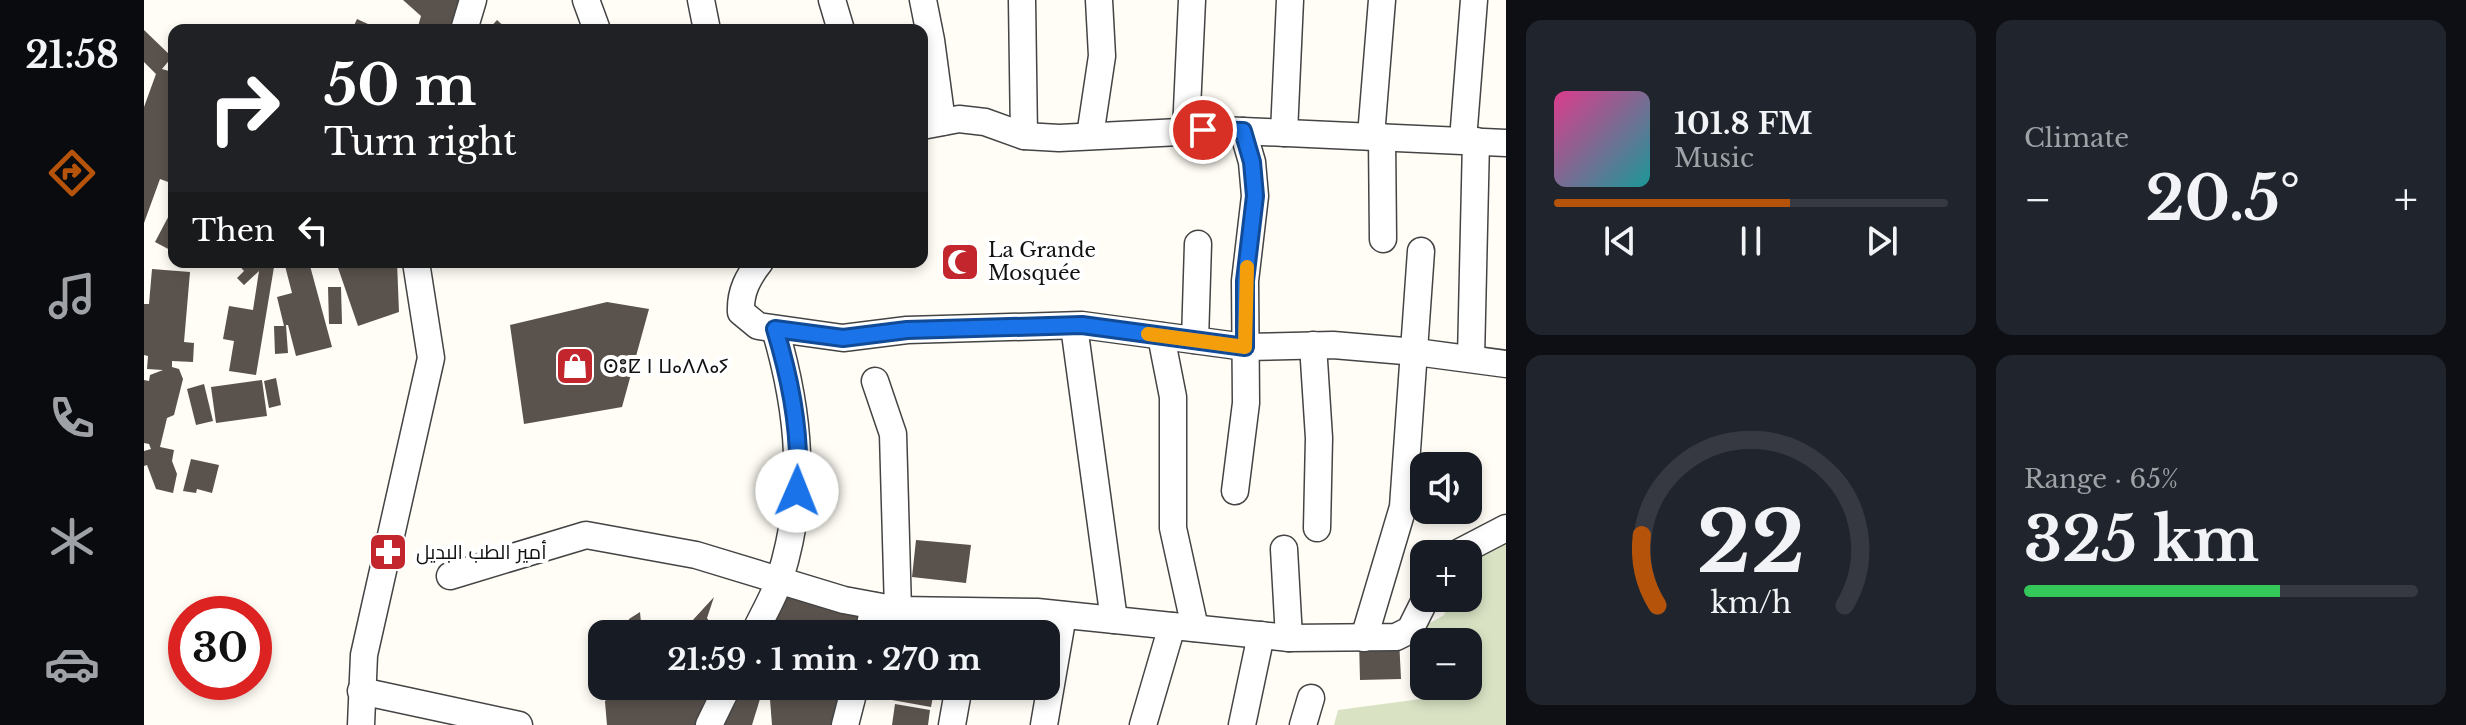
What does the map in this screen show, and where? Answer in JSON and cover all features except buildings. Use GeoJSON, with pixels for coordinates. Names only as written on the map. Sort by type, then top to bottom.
{"type":"FeatureCollection","features":[{"type":"Feature","properties":{"kind":"street"},"geometry":{"type":"LineString","coordinates":[[466,24],[473,0]]}},
{"type":"Feature","properties":{"kind":"street"},"geometry":{"type":"LineString","coordinates":[[586,0],[595,24]]}},
{"type":"Feature","properties":{"kind":"street"},"geometry":{"type":"LineString","coordinates":[[832,0],[839,24]]}},
{"type":"Feature","properties":{"kind":"street"},"geometry":{"type":"LineString","coordinates":[[923,0],[928,24]]}},
{"type":"Feature","properties":{"kind":"street"},"geometry":{"type":"LineString","coordinates":[[1022,0],[1024,136]]}},
{"type":"Feature","properties":{"kind":"street"},"geometry":{"type":"LineString","coordinates":[[1090,136],[1102,56],[1099,0]]}},
{"type":"Feature","properties":{"kind":"street"},"geometry":{"type":"LineString","coordinates":[[1186,131],[1192,0]]}},
{"type":"Feature","properties":{"kind":"street"},"geometry":{"type":"LineString","coordinates":[[1284,133],[1290,0]]}},
{"type":"Feature","properties":{"kind":"street"},"geometry":{"type":"LineString","coordinates":[[1382,0],[1377,136],[1383,239]]}},
{"type":"Feature","properties":{"kind":"street"},"geometry":{"type":"LineString","coordinates":[[1471,358],[1469,141],[1474,0]]}},
{"type":"Feature","properties":{"kind":"street"},"geometry":{"type":"LineString","coordinates":[[928,25],[932,124],[959,119],[985,122],[1024,136],[1059,138],[1243,131],[1506,143]]}},
{"type":"Feature","properties":{"kind":"street"},"geometry":{"type":"LineString","coordinates":[[1235,491],[1246,403],[1245,281],[1255,196],[1252,162],[1243,131]]}},
{"type":"Feature","properties":{"kind":"street"},"geometry":{"type":"LineString","coordinates":[[1195,340],[1198,244]]}},
{"type":"Feature","properties":{"kind":"street"},"geometry":{"type":"LineString","coordinates":[[1364,638],[1403,507],[1421,251]]}},
{"type":"Feature","properties":{"kind":"street"},"geometry":{"type":"LineString","coordinates":[[417,268],[431,358],[364,655],[356,714],[519,725]]}},
{"type":"Feature","properties":{"kind":"street"},"geometry":{"type":"LineString","coordinates":[[755,268],[741,298],[741,312],[758,326],[843,338],[907,330],[1074,326],[1245,347],[1313,345],[1416,352],[1506,364]]}},
{"type":"Feature","properties":{"kind":"street"},"geometry":{"type":"LineString","coordinates":[[1074,326],[1114,620]]}},
{"type":"Feature","properties":{"kind":"street"},"geometry":{"type":"LineString","coordinates":[[761,620],[780,580],[795,515],[799,467],[796,420],[775,329]]}},
{"type":"Feature","properties":{"kind":"street"},"geometry":{"type":"LineString","coordinates":[[1143,725],[1183,627],[1173,528],[1173,397],[1161,336]]}},
{"type":"Feature","properties":{"kind":"street"},"geometry":{"type":"LineString","coordinates":[[1313,345],[1319,438],[1317,528]]}},
{"type":"Feature","properties":{"kind":"street"},"geometry":{"type":"LineString","coordinates":[[875,381],[893,434],[886,608],[878,620]]}},
{"type":"Feature","properties":{"kind":"street"},"geometry":{"type":"LineString","coordinates":[[1482,540],[1506,528]]}},
{"type":"Feature","properties":{"kind":"street"},"geometry":{"type":"LineString","coordinates":[[450,576],[586,535],[696,555],[844,600],[953,620]]}},
{"type":"Feature","properties":{"kind":"street"},"geometry":{"type":"LineString","coordinates":[[1284,549],[1289,638]]}},
{"type":"Feature","properties":{"kind":"street"},"geometry":{"type":"LineString","coordinates":[[1005,620],[1063,615],[1289,638],[1364,638],[1404,634],[1419,612]]}},
{"type":"Feature","properties":{"kind":"street"},"geometry":{"type":"LineString","coordinates":[[1044,725],[1063,615]]}},
{"type":"Feature","properties":{"kind":"street"},"geometry":{"type":"LineString","coordinates":[[1242,725],[1261,635]]}},
{"type":"Feature","properties":{"kind":"street"},"geometry":{"type":"LineString","coordinates":[[1303,725],[1311,698]]}},
{"type":"Feature","properties":{"kind":"street"},"geometry":{"type":"LineString","coordinates":[[709,725],[721,700]]}},
{"type":"Feature","properties":{"kind":"street"},"geometry":{"type":"LineString","coordinates":[[845,725],[851,700]]}},
{"type":"Feature","properties":{"kind":"street"},"geometry":{"type":"LineString","coordinates":[[952,725],[956,700]]}},
{"type":"Feature","properties":{"kind":"green space"},"geometry":{"type":"Polygon","coordinates":[[[1506,537],[1506,725],[1334,725],[1338,710],[1413,700],[1482,700],[1482,628],[1421,628],[1445,612],[1482,612],[1482,547],[1506,537]]]}},
{"type":"Feature","properties":{"kind":"slow traffic"},"geometry":{"type":"LineString","coordinates":[[1148,334],[1245,347],[1247,267]]}},
{"type":"Feature","properties":{"kind":"place","name":"La Grande Mosquée"},"geometry":{"type":"Point","coordinates":[960,262]}},
{"type":"Feature","properties":{"kind":"place","name":"ⵙⵓⵇ ⵏ ⵡⴰⴷⴷⴰⵢ"},"geometry":{"type":"Point","coordinates":[575,366]}},
{"type":"Feature","properties":{"kind":"place","name":"أمير الطب البديل"},"geometry":{"type":"Point","coordinates":[388,552]}},
{"type":"Feature","properties":{"kind":"route"},"geometry":{"type":"LineString","coordinates":[[797,491],[796,420],[775,329],[843,338],[907,330],[1082,325],[1245,347],[1245,281],[1255,196],[1252,162],[1243,131],[1203,130]]}}]}
